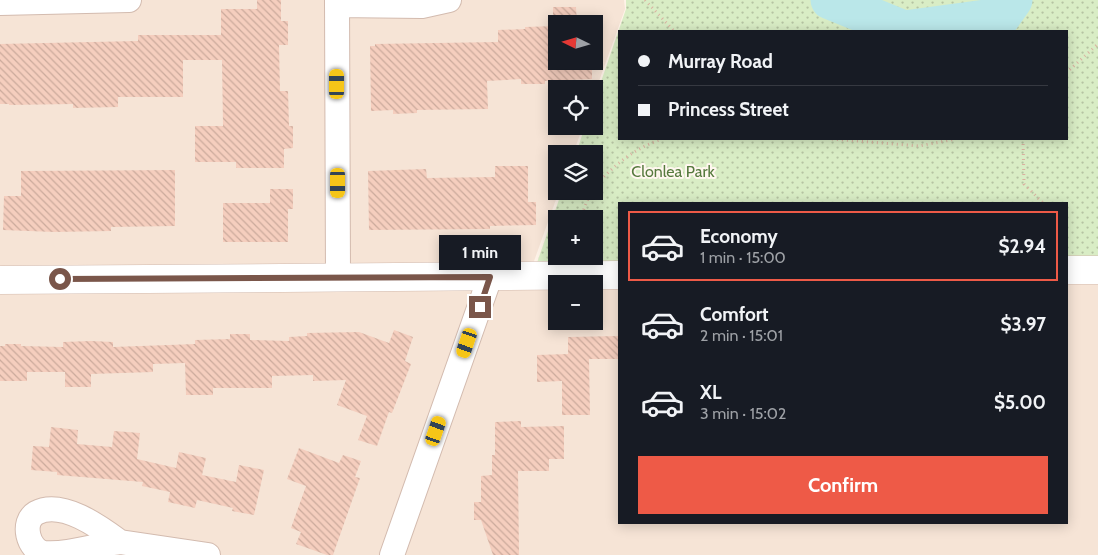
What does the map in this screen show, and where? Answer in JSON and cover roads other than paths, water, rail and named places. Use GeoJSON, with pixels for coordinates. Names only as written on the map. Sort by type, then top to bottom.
{"type":"FeatureCollection","features":[{"type":"Feature","properties":{"kind":"street"},"geometry":{"type":"LineString","coordinates":[[0,2],[129,0]]}},
{"type":"Feature","properties":{"kind":"street"},"geometry":{"type":"LineString","coordinates":[[338,277],[337,2],[422,6],[449,0]]}},
{"type":"Feature","properties":{"kind":"street"},"geometry":{"type":"LineString","coordinates":[[1068,270],[1098,270]]}},
{"type":"Feature","properties":{"kind":"street"},"geometry":{"type":"LineString","coordinates":[[0,280],[618,276]]}},
{"type":"Feature","properties":{"kind":"street"},"geometry":{"type":"LineString","coordinates":[[392,555],[490,277]]}},
{"type":"Feature","properties":{"kind":"street"},"geometry":{"type":"LineString","coordinates":[[120,542],[208,555]]}},
{"type":"Feature","properties":{"kind":"waterway"},"geometry":{"type":"LineString","coordinates":[[830,0],[904,30],[1001,17],[1013,0]]}},
{"type":"Feature","properties":{"kind":"park label","name":"Clonlea Park"},"geometry":{"type":"Point","coordinates":[673,171]}}]}
